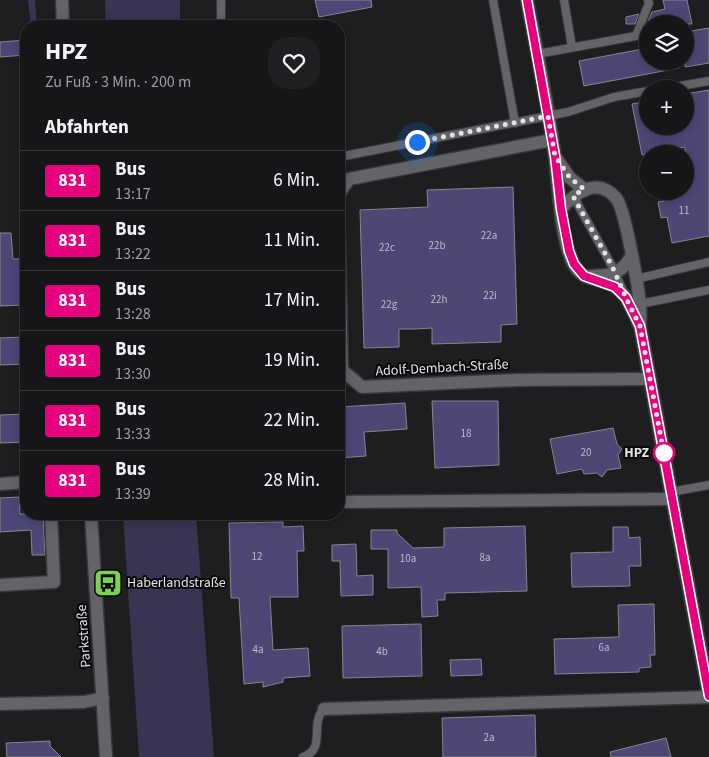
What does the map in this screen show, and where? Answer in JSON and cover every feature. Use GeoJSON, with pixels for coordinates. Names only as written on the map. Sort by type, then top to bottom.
{"type":"FeatureCollection","features":[{"type":"Feature","properties":{"kind":"street"},"geometry":{"type":"LineString","coordinates":[[62,0],[63,20]]}},
{"type":"Feature","properties":{"kind":"street"},"geometry":{"type":"LineString","coordinates":[[528,0],[569,251],[574,264],[584,276],[615,287],[626,298],[640,326]]}},
{"type":"Feature","properties":{"kind":"street"},"geometry":{"type":"LineString","coordinates":[[345,185],[349,179],[552,140]]}},
{"type":"Feature","properties":{"kind":"street"},"geometry":{"type":"LineString","coordinates":[[555,156],[570,178],[584,189]]}},
{"type":"Feature","properties":{"kind":"street"},"geometry":{"type":"LineString","coordinates":[[324,709],[709,697],[640,326],[640,304],[624,216],[617,199],[606,191],[595,188],[584,189],[573,196],[561,209]]}},
{"type":"Feature","properties":{"kind":"street"},"geometry":{"type":"LineString","coordinates":[[584,276],[616,274],[626,266],[632,257]]}},
{"type":"Feature","properties":{"kind":"street","name":"Adolf-Dembach-Straße"},"geometry":{"type":"LineString","coordinates":[[345,373],[362,387],[517,380],[650,379]]}},
{"type":"Feature","properties":{"kind":"street"},"geometry":{"type":"LineString","coordinates":[[0,484],[20,482]]}},
{"type":"Feature","properties":{"kind":"street"},"geometry":{"type":"LineString","coordinates":[[345,502],[672,495]]}},
{"type":"Feature","properties":{"kind":"street"},"geometry":{"type":"LineString","coordinates":[[0,584],[54,582],[51,520]]}},
{"type":"Feature","properties":{"kind":"street","name":"Parkstraße"},"geometry":{"type":"LineString","coordinates":[[91,520],[106,757]]}},
{"type":"Feature","properties":{"kind":"street"},"geometry":{"type":"LineString","coordinates":[[0,704],[84,702],[103,698]]}},
{"type":"Feature","properties":{"kind":"lane"},"geometry":{"type":"LineString","coordinates":[[221,0],[221,20]]}},
{"type":"Feature","properties":{"kind":"lane"},"geometry":{"type":"LineString","coordinates":[[493,0],[515,123]]}},
{"type":"Feature","properties":{"kind":"lane"},"geometry":{"type":"LineString","coordinates":[[564,0],[572,47]]}},
{"type":"Feature","properties":{"kind":"lane"},"geometry":{"type":"LineString","coordinates":[[537,54],[636,36],[649,2],[648,0]]}},
{"type":"Feature","properties":{"kind":"lane"},"geometry":{"type":"LineString","coordinates":[[694,84],[709,81]]}},
{"type":"Feature","properties":{"kind":"lane"},"geometry":{"type":"LineString","coordinates":[[345,156],[568,112],[614,97],[639,93]]}},
{"type":"Feature","properties":{"kind":"lane"},"geometry":{"type":"LineString","coordinates":[[573,196],[616,274],[626,298]]}},
{"type":"Feature","properties":{"kind":"lane"},"geometry":{"type":"LineString","coordinates":[[636,279],[709,262]]}},
{"type":"Feature","properties":{"kind":"lane"},"geometry":{"type":"LineString","coordinates":[[640,304],[709,290]]}},
{"type":"Feature","properties":{"kind":"lane"},"geometry":{"type":"LineString","coordinates":[[672,495],[709,485]]}},
{"type":"Feature","properties":{"kind":"lane"},"geometry":{"type":"LineString","coordinates":[[302,757],[313,752],[318,716],[324,709]]}},
{"type":"Feature","properties":{"kind":"shaded area"},"geometry":{"type":"Polygon","coordinates":[[[28,0],[35,0],[37,20],[30,20],[28,0]]]}},
{"type":"Feature","properties":{"kind":"shaded area"},"geometry":{"type":"Polygon","coordinates":[[[105,0],[180,0],[180,20],[106,20],[105,0]]]}},
{"type":"Feature","properties":{"kind":"shaded area"},"geometry":{"type":"Polygon","coordinates":[[[123,520],[196,520],[214,757],[139,757],[123,520]]]}},
{"type":"Feature","properties":{"kind":"building"},"geometry":{"type":"Polygon","coordinates":[[[315,0],[371,0],[372,7],[319,17],[315,0]]]}},
{"type":"Feature","properties":{"kind":"building"},"geometry":{"type":"Polygon","coordinates":[[[663,0],[687,0],[690,15],[651,15],[652,12],[665,9],[663,0]]]}},
{"type":"Feature","properties":{"kind":"building"},"geometry":{"type":"Polygon","coordinates":[[[639,14],[635,24],[626,24],[626,17],[639,14]]]}},
{"type":"Feature","properties":{"kind":"building"},"geometry":{"type":"Polygon","coordinates":[[[709,28],[709,63],[694,66],[694,30],[709,28]]]}},
{"type":"Feature","properties":{"kind":"building"},"geometry":{"type":"Polygon","coordinates":[[[20,40],[20,55],[0,57],[0,42],[20,40]]]}},
{"type":"Feature","properties":{"kind":"building"},"geometry":{"type":"Polygon","coordinates":[[[639,50],[639,70],[668,70],[584,86],[579,61],[639,50]]]}},
{"type":"Feature","properties":{"kind":"building"},"geometry":{"type":"Polygon","coordinates":[[[709,90],[709,236],[672,243],[667,217],[661,218],[658,202],[664,200],[694,200],[694,145],[640,145],[632,104],[639,103],[639,135],[694,135],[694,92],[709,90]]]}},
{"type":"Feature","properties":{"kind":"building"},"geometry":{"type":"Polygon","coordinates":[[[513,187],[517,324],[501,325],[501,342],[432,344],[432,328],[399,329],[399,347],[364,348],[360,210],[428,207],[427,190],[513,187]]]}},
{"type":"Feature","properties":{"kind":"building"},"geometry":{"type":"Polygon","coordinates":[[[0,233],[11,233],[13,259],[20,259],[20,305],[0,306],[0,233]]]}},
{"type":"Feature","properties":{"kind":"building"},"geometry":{"type":"Polygon","coordinates":[[[20,337],[20,364],[0,365],[0,338],[20,337]]]}},
{"type":"Feature","properties":{"kind":"building"},"geometry":{"type":"Polygon","coordinates":[[[432,401],[498,401],[499,465],[435,468],[432,401]]]}},
{"type":"Feature","properties":{"kind":"building"},"geometry":{"type":"Polygon","coordinates":[[[405,403],[407,429],[364,432],[366,456],[345,458],[345,407],[405,403]]]}},
{"type":"Feature","properties":{"kind":"building"},"geometry":{"type":"Polygon","coordinates":[[[20,414],[20,442],[0,443],[0,415],[20,414]]]}},
{"type":"Feature","properties":{"kind":"building"},"geometry":{"type":"Polygon","coordinates":[[[613,428],[617,444],[622,449],[618,455],[621,468],[607,470],[602,477],[597,473],[584,474],[582,469],[557,474],[550,439],[613,428]]]}},
{"type":"Feature","properties":{"kind":"building"},"geometry":{"type":"Polygon","coordinates":[[[19,497],[20,520],[43,520],[45,555],[32,555],[31,530],[0,532],[0,498],[19,497]]]}},
{"type":"Feature","properties":{"kind":"building"},"geometry":{"type":"Polygon","coordinates":[[[283,522],[283,527],[303,526],[304,551],[297,551],[298,597],[270,597],[273,650],[308,648],[310,676],[283,678],[283,682],[263,687],[263,682],[244,684],[239,598],[231,598],[229,523],[283,522]]]}},
{"type":"Feature","properties":{"kind":"building"},"geometry":{"type":"Polygon","coordinates":[[[525,526],[527,591],[445,593],[445,600],[437,600],[438,616],[422,617],[421,587],[388,588],[388,549],[371,549],[371,530],[397,530],[397,533],[413,548],[444,547],[444,528],[525,526]]]}},
{"type":"Feature","properties":{"kind":"building"},"geometry":{"type":"Polygon","coordinates":[[[613,527],[628,527],[629,538],[640,537],[641,566],[629,566],[630,586],[572,587],[571,553],[613,552],[613,527]]]}},
{"type":"Feature","properties":{"kind":"building"},"geometry":{"type":"Polygon","coordinates":[[[356,544],[357,576],[373,575],[373,595],[341,596],[340,561],[332,561],[332,545],[356,544]]]}},
{"type":"Feature","properties":{"kind":"building"},"geometry":{"type":"Polygon","coordinates":[[[654,604],[655,655],[650,655],[651,667],[639,668],[639,672],[555,674],[554,639],[619,637],[618,605],[654,604]]]}},
{"type":"Feature","properties":{"kind":"building"},"geometry":{"type":"Polygon","coordinates":[[[421,624],[422,676],[343,678],[342,626],[421,624]]]}},
{"type":"Feature","properties":{"kind":"building"},"geometry":{"type":"Polygon","coordinates":[[[481,659],[482,675],[451,676],[450,660],[481,659]]]}},
{"type":"Feature","properties":{"kind":"building"},"geometry":{"type":"Polygon","coordinates":[[[535,715],[536,757],[443,757],[442,718],[535,715]]]}},
{"type":"Feature","properties":{"kind":"building"},"geometry":{"type":"Polygon","coordinates":[[[666,738],[671,757],[611,757],[610,752],[666,738]]]}},
{"type":"Feature","properties":{"kind":"building"},"geometry":{"type":"Polygon","coordinates":[[[50,741],[50,746],[61,757],[7,757],[6,743],[50,741]]]}},
{"type":"Feature","properties":{"kind":"bus line","name":"831"},"geometry":{"type":"LineString","coordinates":[[527,0],[555,156],[561,209],[569,251],[574,264],[584,276],[615,287],[626,298],[640,326],[709,696]]}},
{"type":"Feature","properties":{"kind":"place","name":"HPZ"},"geometry":{"type":"Point","coordinates":[664,453]}},
{"type":"Feature","properties":{"kind":"place","name":"Haberlandstraße"},"geometry":{"type":"Point","coordinates":[108,583]}},
{"type":"Feature","properties":{"kind":"route"},"geometry":{"type":"LineString","coordinates":[[417,142],[548,116],[555,156],[570,178],[584,189],[573,196],[612,266],[640,326],[664,453]]}}]}
